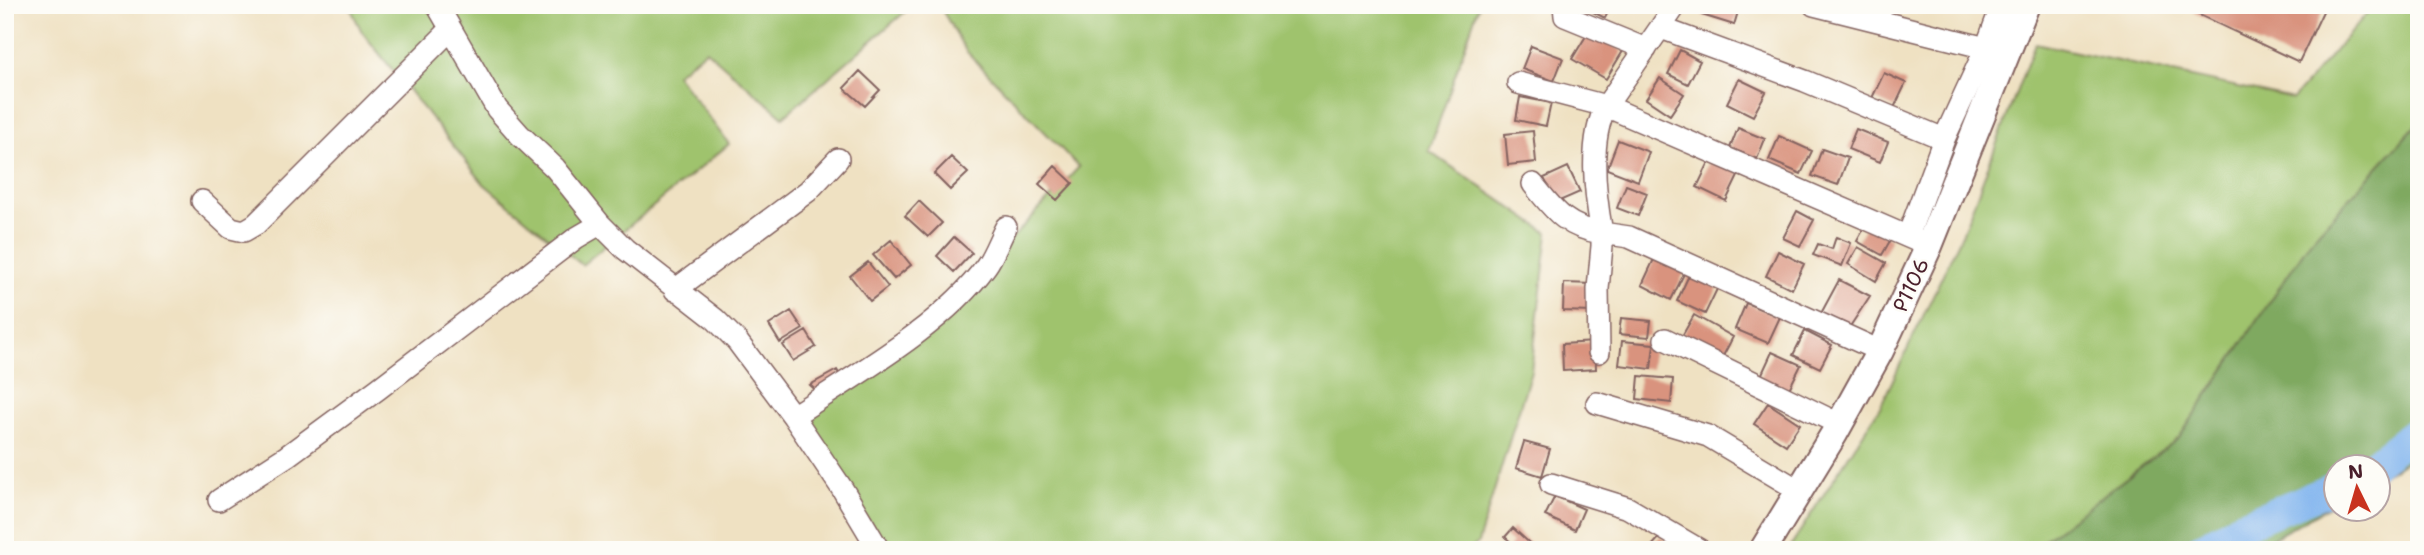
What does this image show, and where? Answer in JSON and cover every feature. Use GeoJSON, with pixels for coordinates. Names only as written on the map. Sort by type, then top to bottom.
{"type":"FeatureCollection","features":[{"type":"Feature","properties":{"kind":"main road","name":"P1106"},"geometry":{"type":"LineString","coordinates":[[1763,550],[1880,351],[1919,241],[2026,5]]}},
{"type":"Feature","properties":{"kind":"lane"},"geometry":{"type":"LineString","coordinates":[[437,5],[497,109],[520,135],[555,168],[600,224],[625,249],[715,319],[737,341],[793,416],[843,490],[878,550]]}},
{"type":"Feature","properties":{"kind":"lane"},"geometry":{"type":"LineString","coordinates":[[1563,5],[1565,16],[1646,48]]}},
{"type":"Feature","properties":{"kind":"lane"},"geometry":{"type":"LineString","coordinates":[[1600,352],[1598,289],[1602,233],[1596,203],[1595,140],[1599,119],[1676,5]]}},
{"type":"Feature","properties":{"kind":"lane"},"geometry":{"type":"LineString","coordinates":[[1814,5],[1986,48]]}},
{"type":"Feature","properties":{"kind":"lane"},"geometry":{"type":"LineString","coordinates":[[1518,83],[1606,106],[1919,241],[1944,139],[1986,48],[2002,5]]}},
{"type":"Feature","properties":{"kind":"lane"},"geometry":{"type":"LineString","coordinates":[[1661,28],[1805,81],[1944,139]]}},
{"type":"Feature","properties":{"kind":"lane"},"geometry":{"type":"LineString","coordinates":[[202,201],[231,228],[244,231],[256,224],[451,29]]}},
{"type":"Feature","properties":{"kind":"lane"},"geometry":{"type":"LineString","coordinates":[[675,290],[808,191],[838,159]]}},
{"type":"Feature","properties":{"kind":"lane"},"geometry":{"type":"LineString","coordinates":[[1533,184],[1558,215],[1584,230],[1629,237],[1880,351]]}},
{"type":"Feature","properties":{"kind":"lane"},"geometry":{"type":"LineString","coordinates":[[219,500],[297,449],[567,245],[600,224]]}},
{"type":"Feature","properties":{"kind":"lane"},"geometry":{"type":"LineString","coordinates":[[793,416],[884,357],[957,300],[987,265],[1006,227]]}},
{"type":"Feature","properties":{"kind":"lane"},"geometry":{"type":"LineString","coordinates":[[1665,339],[1839,424]]}},
{"type":"Feature","properties":{"kind":"lane"},"geometry":{"type":"LineString","coordinates":[[1597,403],[1708,436],[1800,491]]}},
{"type":"Feature","properties":{"kind":"lane"},"geometry":{"type":"LineString","coordinates":[[1550,484],[1628,508],[1700,550]]}},
{"type":"Feature","properties":{"kind":"green space"},"geometry":{"type":"Polygon","coordinates":[[[349,5],[913,5],[783,117],[706,50],[676,74],[729,144],[582,265],[484,184],[362,32],[349,5]]]}},
{"type":"Feature","properties":{"kind":"green space"},"geometry":{"type":"Polygon","coordinates":[[[939,5],[1479,5],[1429,151],[1548,233],[1531,371],[1478,543],[1470,550],[889,550],[793,416],[884,357],[987,265],[1079,167],[966,51],[939,5]]]}},
{"type":"Feature","properties":{"kind":"green space"},"geometry":{"type":"Polygon","coordinates":[[[2374,5],[2419,5],[2419,122],[2311,240],[2179,438],[2031,550],[1788,550],[1880,407],[1963,232],[2035,43],[2293,99],[2374,5]]]}},
{"type":"Feature","properties":{"kind":"green space"},"geometry":{"type":"Polygon","coordinates":[[[2419,122],[2419,454],[2392,470],[2392,454],[2322,454],[2322,510],[2253,550],[2031,550],[2179,438],[2311,240],[2419,122]]]}},
{"type":"Feature","properties":{"kind":"building"},"geometry":{"type":"Polygon","coordinates":[[[1579,5],[1612,5],[1605,18],[1579,5]]]}},
{"type":"Feature","properties":{"kind":"building"},"geometry":{"type":"Polygon","coordinates":[[[1706,5],[1740,5],[1734,25],[1702,15],[1706,5]]]}},
{"type":"Feature","properties":{"kind":"building"},"geometry":{"type":"Polygon","coordinates":[[[2196,5],[2326,5],[2299,62],[2193,12],[2196,5]]]}},
{"type":"Feature","properties":{"kind":"building"},"geometry":{"type":"Polygon","coordinates":[[[1589,31],[1623,51],[1606,79],[1572,59],[1589,31]]]}},
{"type":"Feature","properties":{"kind":"building"},"geometry":{"type":"Polygon","coordinates":[[[1531,46],[1563,58],[1554,81],[1522,69],[1531,46]]]}},
{"type":"Feature","properties":{"kind":"building"},"geometry":{"type":"Polygon","coordinates":[[[1680,50],[1700,61],[1688,84],[1668,74],[1680,50]]]}},
{"type":"Feature","properties":{"kind":"building"},"geometry":{"type":"Polygon","coordinates":[[[860,71],[880,90],[865,106],[844,88],[860,71]]]}},
{"type":"Feature","properties":{"kind":"building"},"geometry":{"type":"Polygon","coordinates":[[[1884,73],[1906,83],[1894,108],[1872,98],[1884,73]]]}},
{"type":"Feature","properties":{"kind":"building"},"geometry":{"type":"Polygon","coordinates":[[[1660,78],[1684,94],[1670,115],[1646,99],[1660,78]]]}},
{"type":"Feature","properties":{"kind":"building"},"geometry":{"type":"Polygon","coordinates":[[[1739,79],[1766,92],[1753,116],[1727,103],[1739,79]]]}},
{"type":"Feature","properties":{"kind":"building"},"geometry":{"type":"Polygon","coordinates":[[[1520,97],[1551,103],[1546,126],[1516,120],[1520,97]]]}},
{"type":"Feature","properties":{"kind":"building"},"geometry":{"type":"Polygon","coordinates":[[[1738,128],[1765,139],[1757,159],[1730,148],[1738,128]]]}},
{"type":"Feature","properties":{"kind":"building"},"geometry":{"type":"Polygon","coordinates":[[[1856,129],[1888,142],[1880,162],[1848,149],[1856,129]]]}},
{"type":"Feature","properties":{"kind":"building"},"geometry":{"type":"Polygon","coordinates":[[[1533,131],[1536,162],[1508,165],[1505,134],[1533,131]]]}},
{"type":"Feature","properties":{"kind":"building"},"geometry":{"type":"Polygon","coordinates":[[[1779,136],[1812,151],[1801,174],[1769,160],[1779,136]]]}},
{"type":"Feature","properties":{"kind":"building"},"geometry":{"type":"Polygon","coordinates":[[[1618,140],[1649,152],[1638,181],[1607,169],[1618,140]]]}},
{"type":"Feature","properties":{"kind":"building"},"geometry":{"type":"Polygon","coordinates":[[[1822,149],[1848,158],[1838,185],[1812,176],[1822,149]]]}},
{"type":"Feature","properties":{"kind":"building"},"geometry":{"type":"Polygon","coordinates":[[[951,157],[968,173],[950,190],[934,174],[951,157]]]}},
{"type":"Feature","properties":{"kind":"building"},"geometry":{"type":"Polygon","coordinates":[[[1711,158],[1740,172],[1726,201],[1697,187],[1711,158]]]}},
{"type":"Feature","properties":{"kind":"building"},"geometry":{"type":"Polygon","coordinates":[[[1055,166],[1073,183],[1057,200],[1039,184],[1055,166]]]}},
{"type":"Feature","properties":{"kind":"building"},"geometry":{"type":"Polygon","coordinates":[[[1568,167],[1580,192],[1555,203],[1544,178],[1568,167]]]}},
{"type":"Feature","properties":{"kind":"building"},"geometry":{"type":"Polygon","coordinates":[[[1626,185],[1647,193],[1638,216],[1617,208],[1626,185]]]}},
{"type":"Feature","properties":{"kind":"building"},"geometry":{"type":"Polygon","coordinates":[[[919,201],[942,223],[928,237],[905,216],[919,201]]]}},
{"type":"Feature","properties":{"kind":"building"},"geometry":{"type":"Polygon","coordinates":[[[1797,211],[1814,220],[1800,246],[1783,238],[1797,211]]]}},
{"type":"Feature","properties":{"kind":"building"},"geometry":{"type":"Polygon","coordinates":[[[1866,225],[1891,239],[1882,255],[1857,241],[1866,225]]]}},
{"type":"Feature","properties":{"kind":"building"},"geometry":{"type":"Polygon","coordinates":[[[954,237],[972,253],[954,272],[937,256],[954,237]]]}},
{"type":"Feature","properties":{"kind":"building"},"geometry":{"type":"Polygon","coordinates":[[[1836,237],[1851,243],[1842,266],[1813,255],[1818,244],[1832,249],[1836,237]]]}},
{"type":"Feature","properties":{"kind":"building"},"geometry":{"type":"Polygon","coordinates":[[[891,240],[911,265],[894,279],[873,255],[891,240]]]}},
{"type":"Feature","properties":{"kind":"building"},"geometry":{"type":"Polygon","coordinates":[[[1858,247],[1886,263],[1876,281],[1848,264],[1858,247]]]}},
{"type":"Feature","properties":{"kind":"building"},"geometry":{"type":"Polygon","coordinates":[[[1778,251],[1804,264],[1792,289],[1766,276],[1778,251]]]}},
{"type":"Feature","properties":{"kind":"building"},"geometry":{"type":"Polygon","coordinates":[[[1655,257],[1685,272],[1671,300],[1642,285],[1655,257]]]}},
{"type":"Feature","properties":{"kind":"building"},"geometry":{"type":"Polygon","coordinates":[[[868,262],[888,287],[870,301],[850,276],[868,262]]]}},
{"type":"Feature","properties":{"kind":"building"},"geometry":{"type":"Polygon","coordinates":[[[1690,273],[1718,287],[1705,314],[1677,301],[1690,273]]]}},
{"type":"Feature","properties":{"kind":"building"},"geometry":{"type":"Polygon","coordinates":[[[1839,280],[1870,296],[1847,331],[1819,317],[1839,280]]]}},
{"type":"Feature","properties":{"kind":"building"},"geometry":{"type":"Polygon","coordinates":[[[1564,283],[1593,284],[1592,312],[1563,311],[1564,283]]]}},
{"type":"Feature","properties":{"kind":"building"},"geometry":{"type":"Polygon","coordinates":[[[1746,303],[1780,317],[1768,343],[1735,329],[1746,303]]]}},
{"type":"Feature","properties":{"kind":"building"},"geometry":{"type":"Polygon","coordinates":[[[791,311],[803,329],[780,343],[769,325],[791,311]]]}},
{"type":"Feature","properties":{"kind":"building"},"geometry":{"type":"Polygon","coordinates":[[[1694,315],[1733,337],[1722,358],[1682,336],[1694,315]]]}},
{"type":"Feature","properties":{"kind":"building"},"geometry":{"type":"Polygon","coordinates":[[[1621,318],[1651,321],[1649,337],[1619,334],[1621,318]]]}},
{"type":"Feature","properties":{"kind":"building"},"geometry":{"type":"Polygon","coordinates":[[[806,331],[816,347],[793,361],[783,345],[806,331]]]}},
{"type":"Feature","properties":{"kind":"building"},"geometry":{"type":"Polygon","coordinates":[[[1805,331],[1832,345],[1820,368],[1793,355],[1805,331]]]}},
{"type":"Feature","properties":{"kind":"building"},"geometry":{"type":"Polygon","coordinates":[[[1622,341],[1654,344],[1651,369],[1619,365],[1622,341]]]}},
{"type":"Feature","properties":{"kind":"building"},"geometry":{"type":"Polygon","coordinates":[[[1595,342],[1596,369],[1563,371],[1562,344],[1595,342]]]}},
{"type":"Feature","properties":{"kind":"building"},"geometry":{"type":"Polygon","coordinates":[[[1772,352],[1801,365],[1788,391],[1760,378],[1772,352]]]}},
{"type":"Feature","properties":{"kind":"building"},"geometry":{"type":"Polygon","coordinates":[[[837,370],[843,381],[820,394],[810,385],[837,370]]]}},
{"type":"Feature","properties":{"kind":"building"},"geometry":{"type":"Polygon","coordinates":[[[1639,376],[1673,379],[1671,403],[1637,399],[1639,376]]]}},
{"type":"Feature","properties":{"kind":"building"},"geometry":{"type":"Polygon","coordinates":[[[1768,403],[1800,424],[1786,445],[1754,424],[1768,403]]]}},
{"type":"Feature","properties":{"kind":"building"},"geometry":{"type":"Polygon","coordinates":[[[1524,442],[1550,449],[1542,476],[1516,468],[1524,442]]]}},
{"type":"Feature","properties":{"kind":"building"},"geometry":{"type":"Polygon","coordinates":[[[1555,496],[1584,509],[1575,530],[1545,516],[1555,496]]]}},
{"type":"Feature","properties":{"kind":"building"},"geometry":{"type":"Polygon","coordinates":[[[1513,528],[1537,550],[1506,550],[1512,543],[1505,537],[1513,528]]]}},
{"type":"Feature","properties":{"kind":"building"},"geometry":{"type":"Polygon","coordinates":[[[1661,536],[1675,550],[1648,550],[1661,536]]]}},
{"type":"Feature","properties":{"kind":"waterway"},"geometry":{"type":"LineString","coordinates":[[2387,454],[2419,429]]}},
{"type":"Feature","properties":{"kind":"waterway"},"geometry":{"type":"LineString","coordinates":[[2197,550],[2240,526],[2322,493]]}}]}
